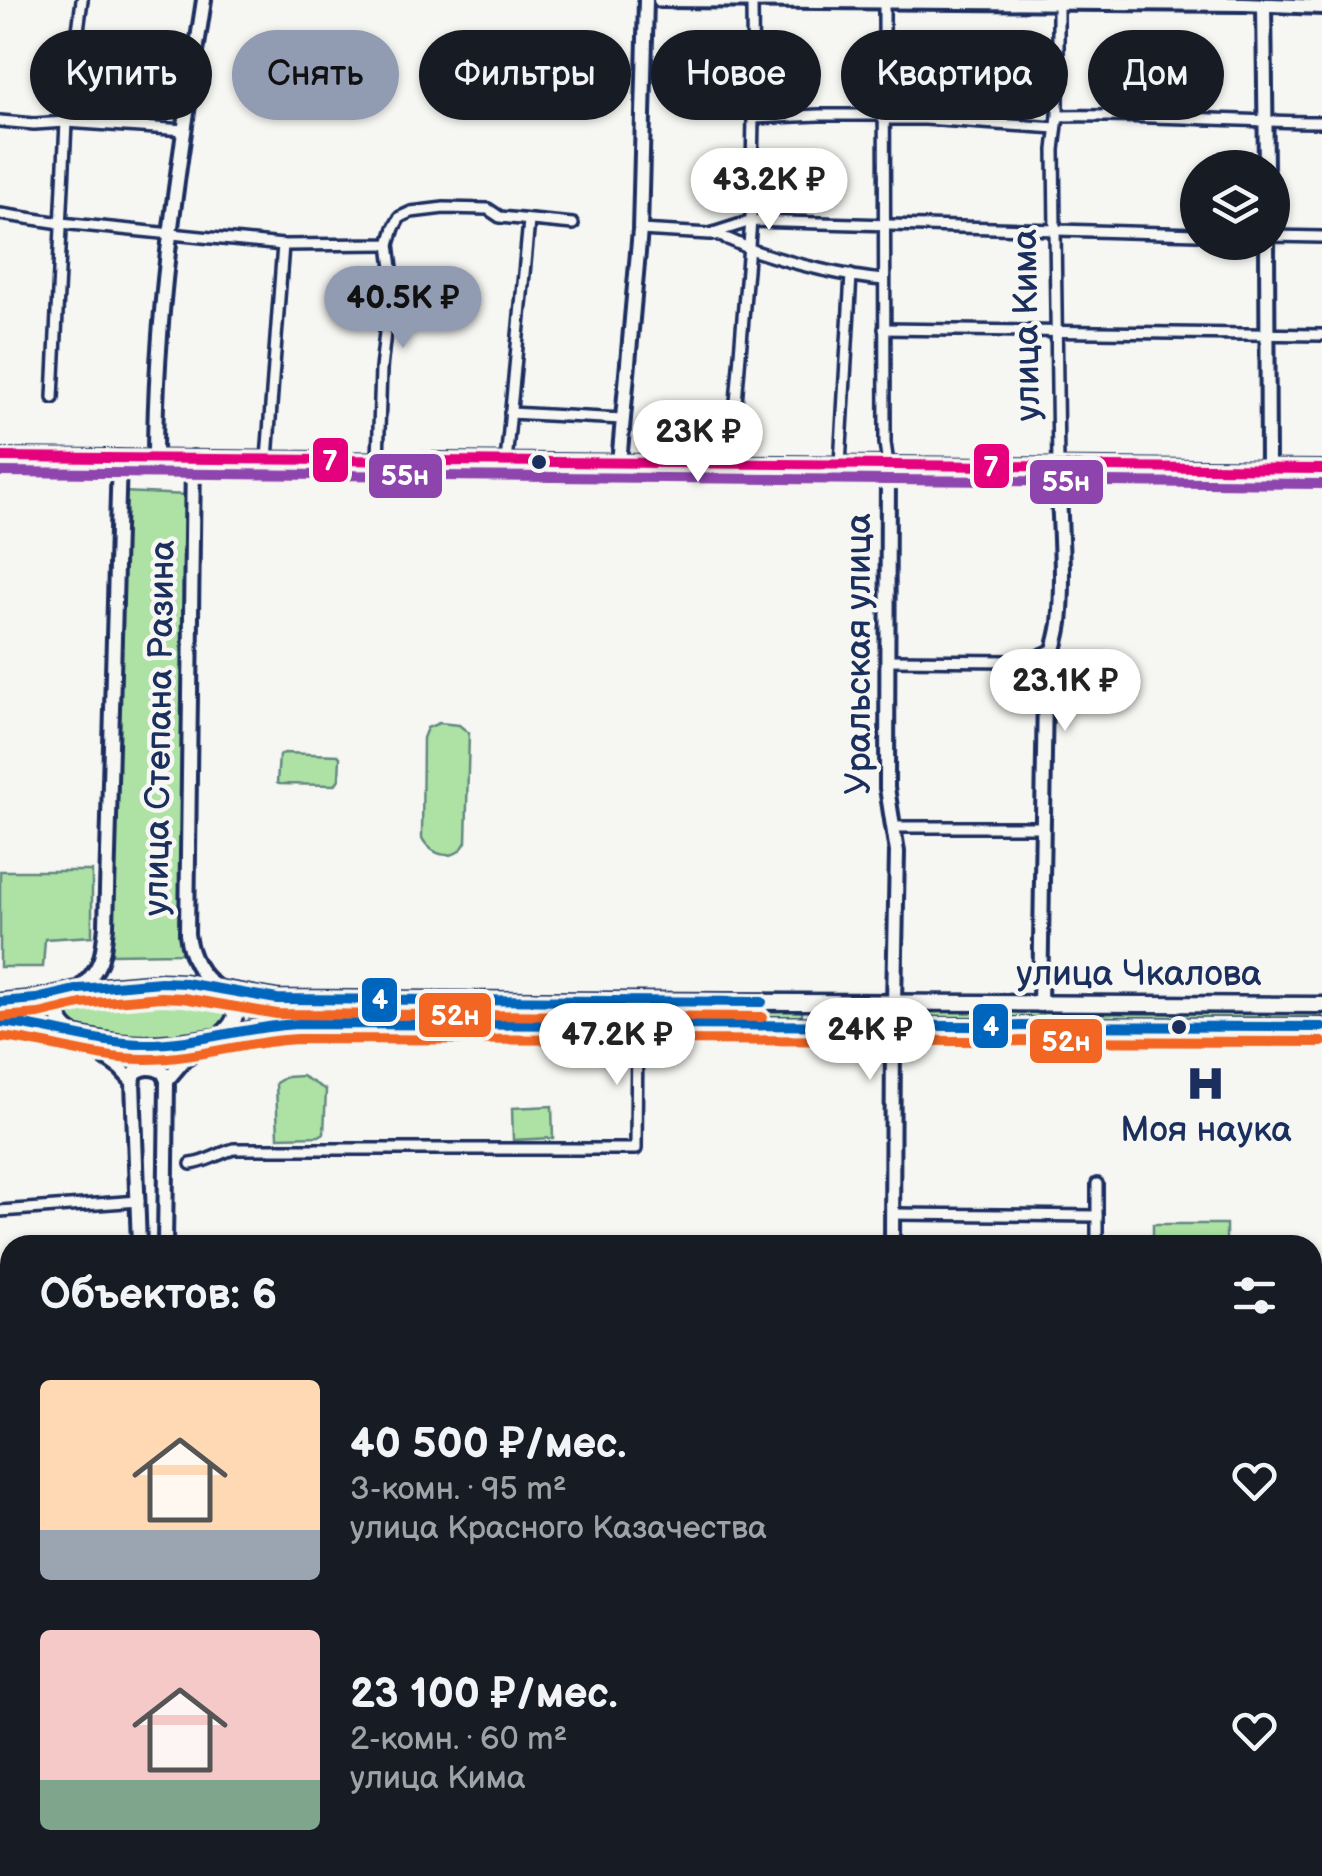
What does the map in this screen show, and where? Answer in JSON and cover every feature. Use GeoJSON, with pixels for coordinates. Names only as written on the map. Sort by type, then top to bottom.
{"type":"FeatureCollection","features":[{"type":"Feature","properties":{"kind":"main road"},"geometry":{"type":"LineString","coordinates":[[154,458],[170,233],[204,0]]}},
{"type":"Feature","properties":{"kind":"main road"},"geometry":{"type":"LineString","coordinates":[[619,463],[640,230],[646,0]]}},
{"type":"Feature","properties":{"kind":"main road"},"geometry":{"type":"LineString","coordinates":[[660,0],[1322,8]]}},
{"type":"Feature","properties":{"kind":"main road"},"geometry":{"type":"LineString","coordinates":[[1264,5],[1266,150]]}},
{"type":"Feature","properties":{"kind":"main road"},"geometry":{"type":"LineString","coordinates":[[1267,260],[1268,469]]}},
{"type":"Feature","properties":{"kind":"main road"},"geometry":{"type":"LineString","coordinates":[[0,457],[1322,470]]}},
{"type":"Feature","properties":{"kind":"main road","name":"улица Степана Разина"},"geometry":{"type":"LineString","coordinates":[[79,989],[102,960],[106,926],[119,458]]}},
{"type":"Feature","properties":{"kind":"main road","name":"улица Степана Разина"},"geometry":{"type":"LineString","coordinates":[[193,458],[186,920],[193,961],[218,988]]}},
{"type":"Feature","properties":{"kind":"main road","name":"Уральская улица"},"geometry":{"type":"LineString","coordinates":[[888,464],[887,788],[897,852],[892,1235]]}},
{"type":"Feature","properties":{"kind":"main road","name":"улица Кима"},"geometry":{"type":"LineString","coordinates":[[1040,1005],[1046,677],[1060,614],[1058,466]]}},
{"type":"Feature","properties":{"kind":"main road","name":"улица Чкалова"},"geometry":{"type":"LineString","coordinates":[[0,1002],[79,989],[161,982],[277,999],[1322,1005]]}},
{"type":"Feature","properties":{"kind":"main road"},"geometry":{"type":"LineString","coordinates":[[167,1080],[184,1060],[234,1021],[233,1002],[218,988]]}},
{"type":"Feature","properties":{"kind":"main road"},"geometry":{"type":"LineString","coordinates":[[79,989],[67,996],[59,1008],[60,1022],[133,1082]]}},
{"type":"Feature","properties":{"kind":"main road"},"geometry":{"type":"LineString","coordinates":[[808,1002],[808,1025]]}},
{"type":"Feature","properties":{"kind":"main road","name":"улица Чкалова"},"geometry":{"type":"LineString","coordinates":[[0,1022],[46,1026],[105,1041],[136,1044],[170,1043],[282,1024],[1322,1027]]}},
{"type":"Feature","properties":{"kind":"main road"},"geometry":{"type":"LineString","coordinates":[[139,1235],[133,1082],[134,1073],[153,1067],[164,1072],[167,1080],[166,1235]]}},
{"type":"Feature","properties":{"kind":"street"},"geometry":{"type":"LineString","coordinates":[[53,398],[66,122],[82,0]]}},
{"type":"Feature","properties":{"kind":"street"},"geometry":{"type":"LineString","coordinates":[[752,2],[752,30]]}},
{"type":"Feature","properties":{"kind":"street","name":"Уральская улица"},"geometry":{"type":"LineString","coordinates":[[884,2],[884,30]]}},
{"type":"Feature","properties":{"kind":"street","name":"улица Кима"},"geometry":{"type":"LineString","coordinates":[[1058,3],[1058,30]]}},
{"type":"Feature","properties":{"kind":"street"},"geometry":{"type":"LineString","coordinates":[[1068,116],[1322,122]]}},
{"type":"Feature","properties":{"kind":"street"},"geometry":{"type":"LineString","coordinates":[[731,463],[751,222],[753,120]]}},
{"type":"Feature","properties":{"kind":"street","name":"Уральская улица"},"geometry":{"type":"LineString","coordinates":[[884,120],[888,464]]}},
{"type":"Feature","properties":{"kind":"street"},"geometry":{"type":"LineString","coordinates":[[940,120],[1056,128]]}},
{"type":"Feature","properties":{"kind":"street","name":"улица Кима"},"geometry":{"type":"LineString","coordinates":[[1057,120],[1058,466]]}},
{"type":"Feature","properties":{"kind":"street"},"geometry":{"type":"LineString","coordinates":[[0,121],[184,130]]}},
{"type":"Feature","properties":{"kind":"street"},"geometry":{"type":"LineString","coordinates":[[378,460],[381,369],[392,268],[390,244],[400,217],[444,208],[488,209],[500,216],[573,224]]}},
{"type":"Feature","properties":{"kind":"street"},"geometry":{"type":"LineString","coordinates":[[0,214],[283,246],[390,244]]}},
{"type":"Feature","properties":{"kind":"street"},"geometry":{"type":"LineString","coordinates":[[506,462],[530,220]]}},
{"type":"Feature","properties":{"kind":"street"},"geometry":{"type":"LineString","coordinates":[[710,234],[751,222],[1180,233]]}},
{"type":"Feature","properties":{"kind":"street"},"geometry":{"type":"LineString","coordinates":[[640,230],[710,234],[851,275],[884,280]]}},
{"type":"Feature","properties":{"kind":"street"},"geometry":{"type":"LineString","coordinates":[[1290,236],[1322,237]]}},
{"type":"Feature","properties":{"kind":"street"},"geometry":{"type":"LineString","coordinates":[[267,459],[283,246]]}},
{"type":"Feature","properties":{"kind":"street"},"geometry":{"type":"LineString","coordinates":[[840,464],[851,275]]}},
{"type":"Feature","properties":{"kind":"street"},"geometry":{"type":"LineString","coordinates":[[884,329],[1322,334]]}},
{"type":"Feature","properties":{"kind":"street"},"geometry":{"type":"LineString","coordinates":[[510,413],[622,419]]}},
{"type":"Feature","properties":{"kind":"street"},"geometry":{"type":"LineString","coordinates":[[887,660],[1014,661],[1054,649]]}},
{"type":"Feature","properties":{"kind":"street"},"geometry":{"type":"LineString","coordinates":[[1014,661],[1046,677]]}},
{"type":"Feature","properties":{"kind":"street"},"geometry":{"type":"LineString","coordinates":[[894,828],[1042,826]]}},
{"type":"Feature","properties":{"kind":"street"},"geometry":{"type":"LineString","coordinates":[[191,1164],[234,1149],[253,1148],[636,1148],[637,1027]]}},
{"type":"Feature","properties":{"kind":"street"},"geometry":{"type":"LineString","coordinates":[[1097,1184],[1098,1235]]}},
{"type":"Feature","properties":{"kind":"street"},"geometry":{"type":"LineString","coordinates":[[0,1211],[139,1200]]}},
{"type":"Feature","properties":{"kind":"street"},"geometry":{"type":"LineString","coordinates":[[892,1214],[1097,1216]]}},
{"type":"Feature","properties":{"kind":"green space"},"geometry":{"type":"Polygon","coordinates":[[[122,492],[187,495],[181,953],[112,954],[122,492]]]}},
{"type":"Feature","properties":{"kind":"green space"},"geometry":{"type":"Polygon","coordinates":[[[439,723],[459,725],[469,733],[466,842],[450,855],[437,853],[422,838],[423,738],[427,728],[439,723]]]}},
{"type":"Feature","properties":{"kind":"green space"},"geometry":{"type":"Polygon","coordinates":[[[338,755],[339,779],[335,785],[279,784],[279,756],[338,755]]]}},
{"type":"Feature","properties":{"kind":"green space"},"geometry":{"type":"Polygon","coordinates":[[[0,871],[92,871],[92,936],[45,939],[43,967],[0,967],[0,871]]]}},
{"type":"Feature","properties":{"kind":"green space"},"geometry":{"type":"Polygon","coordinates":[[[184,987],[215,995],[227,1004],[227,1019],[216,1031],[171,1036],[107,1035],[78,1029],[67,1019],[70,1002],[87,994],[184,987]]]}},
{"type":"Feature","properties":{"kind":"green space"},"geometry":{"type":"Polygon","coordinates":[[[248,1005],[263,1009],[802,1010],[802,1019],[285,1017],[260,1018],[249,1023],[248,1005]]]}},
{"type":"Feature","properties":{"kind":"green space"},"geometry":{"type":"Polygon","coordinates":[[[923,1010],[1322,1014],[1322,1021],[924,1019],[923,1010]]]}},
{"type":"Feature","properties":{"kind":"green space"},"geometry":{"type":"Polygon","coordinates":[[[302,1076],[326,1090],[324,1133],[278,1137],[276,1083],[286,1077],[302,1076]]]}},
{"type":"Feature","properties":{"kind":"green space"},"geometry":{"type":"Polygon","coordinates":[[[552,1106],[553,1138],[513,1140],[512,1108],[552,1106]]]}},
{"type":"Feature","properties":{"kind":"green space"},"geometry":{"type":"Polygon","coordinates":[[[1153,1224],[1226,1224],[1226,1235],[1153,1235],[1153,1224]]]}},
{"type":"Feature","properties":{"kind":"transit line","name":"7"},"geometry":{"type":"LineString","coordinates":[[0,457],[1322,469]]}},
{"type":"Feature","properties":{"kind":"transit line","name":"55н"},"geometry":{"type":"LineString","coordinates":[[0,472],[1322,484]]}},
{"type":"Feature","properties":{"kind":"transit line","name":"4"},"geometry":{"type":"LineString","coordinates":[[0,1002],[79,989],[161,982],[277,999],[762,1002]]}},
{"type":"Feature","properties":{"kind":"transit line","name":"52н"},"geometry":{"type":"LineString","coordinates":[[1,1017],[161,997],[277,1014],[762,1017]]}},
{"type":"Feature","properties":{"kind":"transit line","name":"4"},"geometry":{"type":"LineString","coordinates":[[0,1022],[145,1044],[299,1024],[1322,1027]]}},
{"type":"Feature","properties":{"kind":"transit line","name":"52н"},"geometry":{"type":"LineString","coordinates":[[0,1037],[109,1057],[146,1059],[299,1039],[1322,1042]]}},
{"type":"Feature","properties":{"kind":"place","name":"Моя наука"},"geometry":{"type":"Point","coordinates":[1206,1083]}}]}
